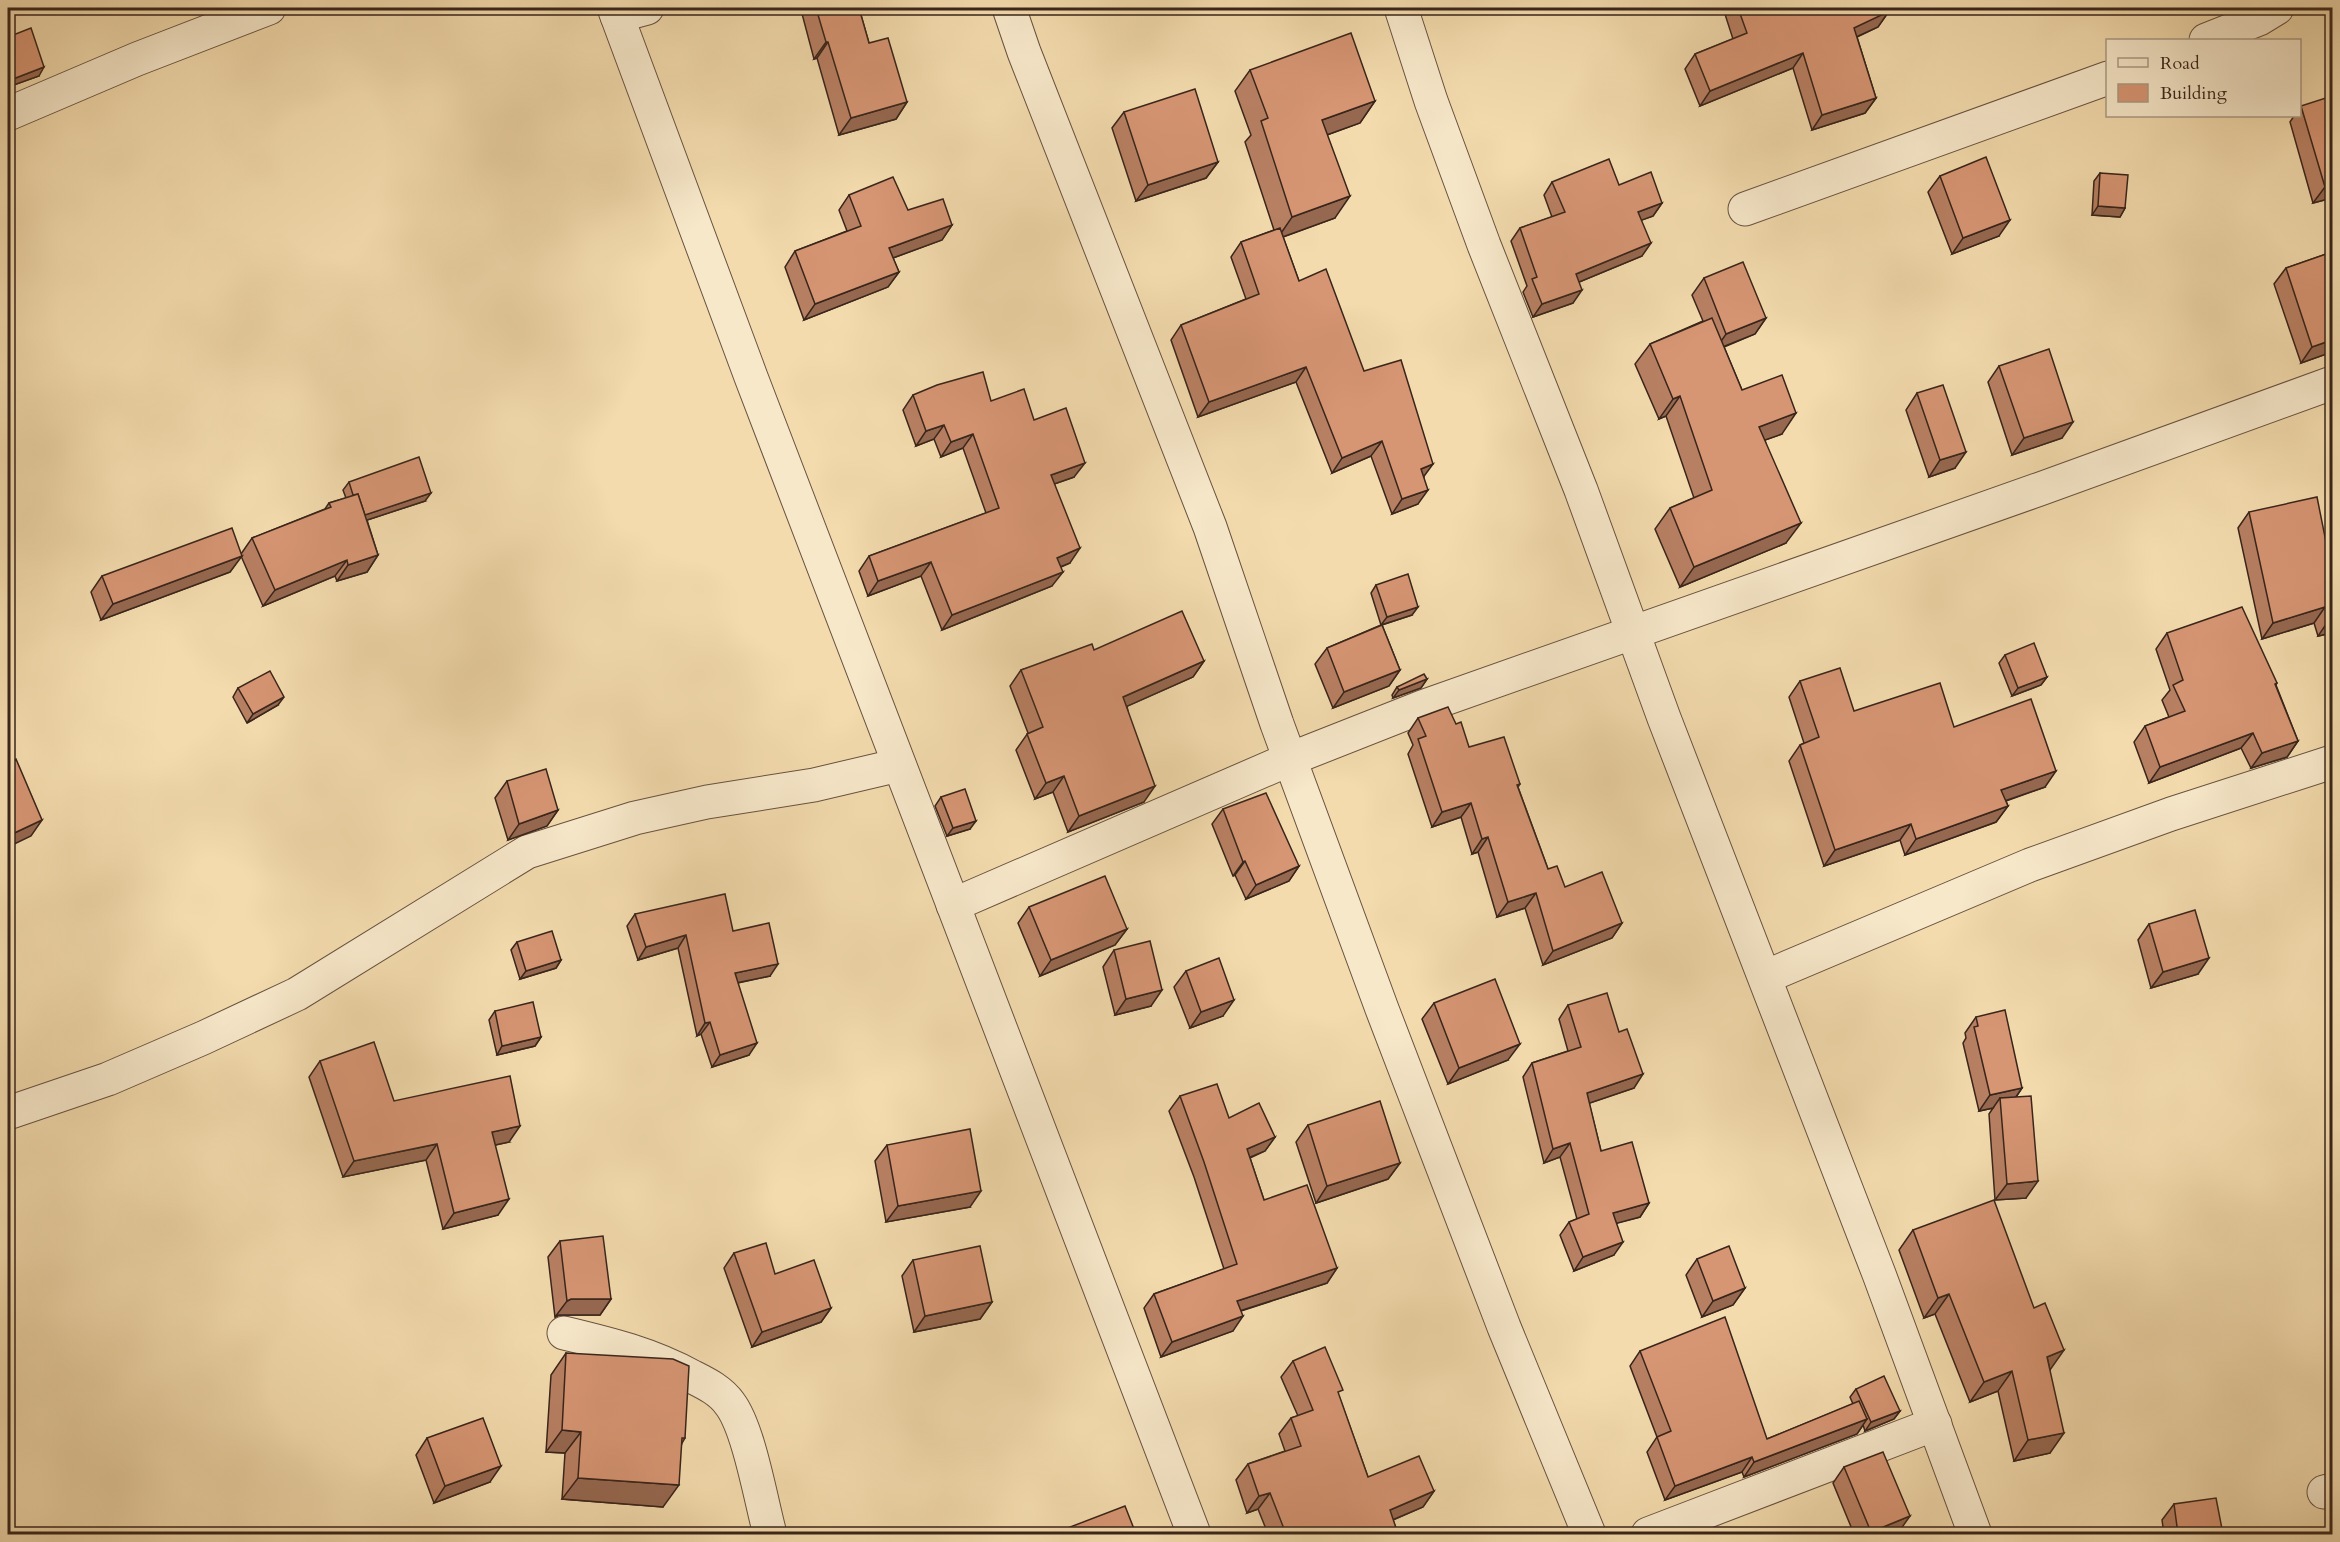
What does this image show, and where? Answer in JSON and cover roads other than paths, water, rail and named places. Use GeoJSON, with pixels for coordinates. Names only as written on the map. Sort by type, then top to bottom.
{"type":"FeatureCollection","features":[{"type":"Feature","properties":{"kind":"street"},"geometry":{"type":"LineString","coordinates":[[8,114],[137,59],[269,8]]}},
{"type":"Feature","properties":{"kind":"street"},"geometry":{"type":"LineString","coordinates":[[1009,8],[1024,52],[1210,526],[1290,759],[1382,1009],[1504,1327],[1589,1534]]}},
{"type":"Feature","properties":{"kind":"street"},"geometry":{"type":"LineString","coordinates":[[1401,8],[1431,101],[1484,245],[1581,490],[1975,1534]]}},
{"type":"Feature","properties":{"kind":"street"},"geometry":{"type":"LineString","coordinates":[[2209,39],[2259,19],[2277,8]]}},
{"type":"Feature","properties":{"kind":"street"},"geometry":{"type":"LineString","coordinates":[[626,10],[899,765],[1194,1534]]}},
{"type":"Feature","properties":{"kind":"street"},"geometry":{"type":"LineString","coordinates":[[1745,208],[2106,79]]}},
{"type":"Feature","properties":{"kind":"street"},"geometry":{"type":"LineString","coordinates":[[953,905],[1290,759],[1422,707],[2040,489],[2332,383]]}},
{"type":"Feature","properties":{"kind":"street"},"geometry":{"type":"LineString","coordinates":[[1765,977],[2030,865],[2171,814],[2332,762]]}},
{"type":"Feature","properties":{"kind":"street"},"geometry":{"type":"LineString","coordinates":[[8,1113],[108,1079],[297,994],[527,852],[635,818],[707,802],[814,785],[899,765]]}},
{"type":"Feature","properties":{"kind":"street"},"geometry":{"type":"LineString","coordinates":[[564,1333],[632,1349],[669,1364],[713,1387],[730,1404],[742,1428],[770,1534]]}},
{"type":"Feature","properties":{"kind":"street"},"geometry":{"type":"LineString","coordinates":[[1648,1534],[1935,1424]]}}]}
